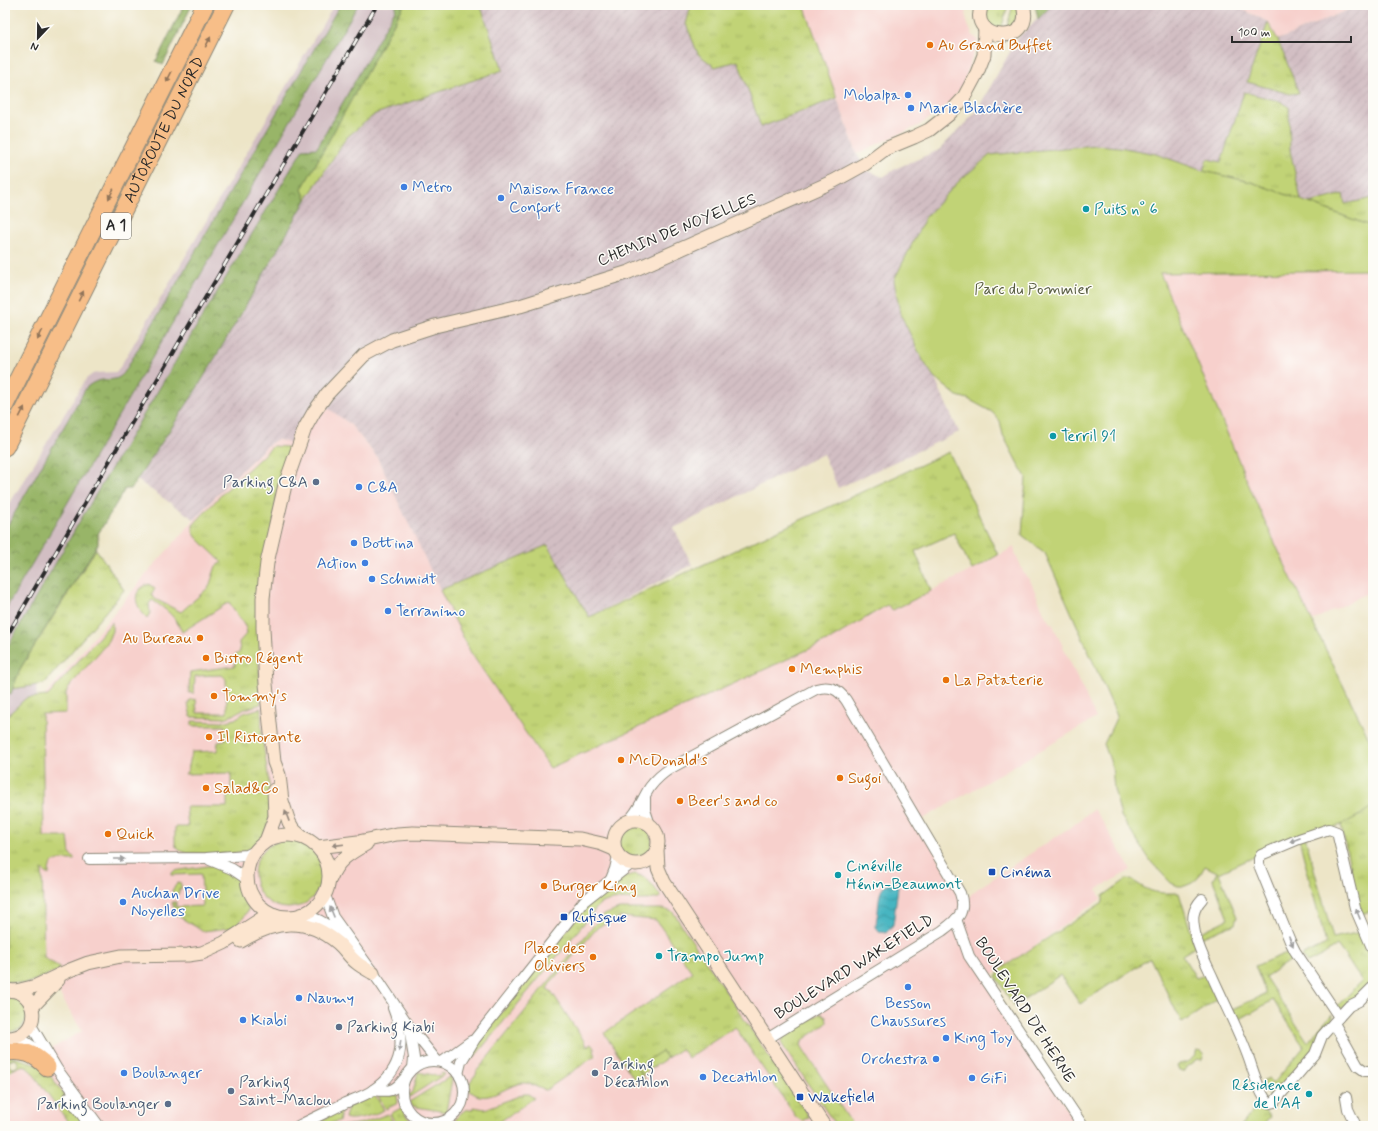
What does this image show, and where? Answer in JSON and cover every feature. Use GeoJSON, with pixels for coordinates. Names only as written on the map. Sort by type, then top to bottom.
{"type":"FeatureCollection","features":[{"type":"Feature","properties":{"kind":"highway","name":"AUTOROUTE DU NORD"},"geometry":{"type":"LineString","coordinates":[[5,405],[205,5]]}},
{"type":"Feature","properties":{"kind":"highway","name":"AUTOROUTE DU NORD"},"geometry":{"type":"LineString","coordinates":[[5,447],[226,5]]}},
{"type":"Feature","properties":{"kind":"highway"},"geometry":{"type":"LineString","coordinates":[[5,1052],[25,1052],[39,1057],[47,1067]]}},
{"type":"Feature","properties":{"kind":"street"},"geometry":{"type":"LineString","coordinates":[[985,28],[995,35],[1009,35],[1020,27],[1024,18],[1023,5]]}},
{"type":"Feature","properties":{"kind":"street","name":"CHEMIN DE NOYELLES"},"geometry":{"type":"LineString","coordinates":[[981,6],[980,16],[985,28],[984,55]]}},
{"type":"Feature","properties":{"kind":"street","name":"CHEMIN DE NOYELLES"},"geometry":{"type":"LineString","coordinates":[[274,762],[266,684],[263,628],[263,598],[267,563],[285,485],[305,428],[327,394],[364,355],[392,340],[435,326],[515,307],[629,272],[834,181],[865,164],[885,149],[914,137],[940,123],[963,98],[977,73],[984,55],[1000,36]]}},
{"type":"Feature","properties":{"kind":"street"},"geometry":{"type":"LineString","coordinates":[[318,847],[358,842],[397,834],[413,833],[580,839],[600,836],[617,829],[628,821],[634,815],[655,780],[671,768],[810,692],[823,688],[833,688],[842,694],[846,700],[960,893],[963,907],[956,919]]}},
{"type":"Feature","properties":{"kind":"street"},"geometry":{"type":"LineString","coordinates":[[274,762],[279,775],[282,801],[289,822],[293,829],[302,837]]}},
{"type":"Feature","properties":{"kind":"street"},"geometry":{"type":"LineString","coordinates":[[266,841],[275,817],[272,775],[274,762]]}},
{"type":"Feature","properties":{"kind":"street"},"geometry":{"type":"LineString","coordinates":[[645,798],[645,810],[650,825],[657,836],[658,868],[664,882],[824,1126]]}},
{"type":"Feature","properties":{"kind":"street"},"geometry":{"type":"LineString","coordinates":[[628,821],[640,820],[650,825]]}},
{"type":"Feature","properties":{"kind":"street"},"geometry":{"type":"LineString","coordinates":[[609,882],[615,869],[616,853],[613,841],[617,829]]}},
{"type":"Feature","properties":{"kind":"street"},"geometry":{"type":"LineString","coordinates":[[1373,950],[1352,898],[1337,832],[1329,829],[1299,839],[1261,855],[1259,865],[1295,951],[1336,1020],[1358,1066],[1365,1070],[1373,1071]]}},
{"type":"Feature","properties":{"kind":"street"},"geometry":{"type":"LineString","coordinates":[[89,859],[206,858],[247,855],[255,851],[274,836],[293,834],[312,842],[318,847],[325,856],[329,868],[330,879]]}},
{"type":"Feature","properties":{"kind":"street"},"geometry":{"type":"LineString","coordinates":[[302,915],[315,907],[325,894],[334,869],[340,861],[374,839]]}},
{"type":"Feature","properties":{"kind":"street"},"geometry":{"type":"LineString","coordinates":[[580,839],[602,844],[616,853],[623,860],[653,872],[664,882]]}},
{"type":"Feature","properties":{"kind":"street"},"geometry":{"type":"LineString","coordinates":[[458,1074],[461,1062],[475,1038],[584,901],[635,864],[650,859],[657,850]]}},
{"type":"Feature","properties":{"kind":"street"},"geometry":{"type":"LineString","coordinates":[[255,851],[248,864],[247,879],[248,886],[254,898],[263,908],[275,915],[289,917],[302,915],[313,917],[326,923],[357,951]]}},
{"type":"Feature","properties":{"kind":"street"},"geometry":{"type":"LineString","coordinates":[[206,858],[232,869],[247,879]]}},
{"type":"Feature","properties":{"kind":"street"},"geometry":{"type":"LineString","coordinates":[[325,894],[333,917],[409,1026],[439,1062]]}},
{"type":"Feature","properties":{"kind":"street"},"geometry":{"type":"LineString","coordinates":[[241,931],[250,915],[254,898]]}},
{"type":"Feature","properties":{"kind":"street"},"geometry":{"type":"LineString","coordinates":[[1202,899],[1196,906],[1193,914],[1196,939],[1248,1056],[1262,1093],[1268,1102],[1274,1102],[1315,1054],[1321,1039],[1336,1020],[1348,1007],[1359,1000],[1373,987]]}},
{"type":"Feature","properties":{"kind":"street"},"geometry":{"type":"LineString","coordinates":[[202,953],[224,943],[261,919],[275,915]]}},
{"type":"Feature","properties":{"kind":"street","name":"BOULEVARD WAKEFIELD"},"geometry":{"type":"LineString","coordinates":[[767,1039],[938,934],[956,919]]}},
{"type":"Feature","properties":{"kind":"street","name":"BOULEVARD DE HERNE"},"geometry":{"type":"LineString","coordinates":[[956,919],[969,956],[1083,1126]]}},
{"type":"Feature","properties":{"kind":"street"},"geometry":{"type":"LineString","coordinates":[[10,991],[36,986],[88,963],[121,956],[188,955],[219,952],[234,946],[267,928],[296,924],[312,927],[322,932],[339,944],[357,963],[373,973]]}},
{"type":"Feature","properties":{"kind":"street"},"geometry":{"type":"LineString","coordinates":[[32,1007],[70,970]]}},
{"type":"Feature","properties":{"kind":"street"},"geometry":{"type":"LineString","coordinates":[[8,1038],[23,1034],[31,1025],[34,1016],[32,1007],[26,997],[10,991]]}},
{"type":"Feature","properties":{"kind":"street"},"geometry":{"type":"LineString","coordinates":[[298,1126],[373,1090],[392,1070],[396,1064],[401,1047],[401,1037],[392,1000]]}},
{"type":"Feature","properties":{"kind":"street"},"geometry":{"type":"LineString","coordinates":[[31,1025],[57,1069],[99,1126]]}},
{"type":"Feature","properties":{"kind":"street"},"geometry":{"type":"LineString","coordinates":[[409,1026],[414,1058],[413,1068]]}},
{"type":"Feature","properties":{"kind":"street"},"geometry":{"type":"LineString","coordinates":[[8,1038],[35,1048],[43,1057],[47,1067],[90,1126]]}},
{"type":"Feature","properties":{"kind":"street"},"geometry":{"type":"LineString","coordinates":[[439,1062],[475,1038]]}},
{"type":"Feature","properties":{"kind":"street"},"geometry":{"type":"LineString","coordinates":[[373,1090],[390,1091],[399,1086],[413,1068],[426,1062],[439,1062],[451,1067],[458,1074],[462,1083],[463,1097],[449,1126]]}},
{"type":"Feature","properties":{"kind":"street"},"geometry":{"type":"LineString","coordinates":[[404,1079],[402,1092],[404,1103],[408,1111],[424,1124],[442,1121],[453,1115]]}},
{"type":"Feature","properties":{"kind":"street"},"geometry":{"type":"LineString","coordinates":[[1346,1098],[1348,1109],[1356,1126]]}},
{"type":"Feature","properties":{"kind":"shaded area"},"geometry":{"type":"Polygon","coordinates":[[[334,5],[411,5],[306,200],[237,321],[193,395],[131,489],[125,489],[98,534],[98,544],[20,669],[13,689],[36,685],[37,697],[26,698],[5,718],[5,511],[86,379],[94,373],[117,372],[334,5]]]}},
{"type":"Feature","properties":{"kind":"shaded area"},"geometry":{"type":"Polygon","coordinates":[[[483,5],[691,5],[686,24],[715,67],[738,61],[761,127],[837,98],[857,154],[866,170],[883,177],[897,168],[939,150],[976,112],[1019,36],[1052,5],[1234,5],[1268,22],[1247,82],[1290,94],[1299,93],[1278,40],[1359,5],[1373,5],[1373,208],[1344,216],[1301,200],[1290,150],[1289,107],[1244,92],[1221,162],[1207,159],[1203,171],[1119,147],[1095,145],[990,155],[894,280],[900,313],[922,359],[934,377],[959,432],[838,488],[823,454],[674,528],[692,565],[589,617],[548,545],[440,590],[377,457],[350,424],[321,403],[299,445],[276,440],[267,446],[223,488],[195,520],[137,480],[193,395],[306,200],[346,138],[375,114],[503,70],[481,7],[483,5]]]}},
{"type":"Feature","properties":{"kind":"shaded area"},"geometry":{"type":"Polygon","coordinates":[[[804,5],[967,5],[966,18],[968,25],[972,34],[978,40],[963,84],[952,100],[941,110],[918,126],[857,154],[804,5]]]}},
{"type":"Feature","properties":{"kind":"shaded area"},"geometry":{"type":"Polygon","coordinates":[[[1234,5],[1359,5],[1278,40],[1268,22],[1234,5]]]}},
{"type":"Feature","properties":{"kind":"shaded area"},"geometry":{"type":"Polygon","coordinates":[[[1373,270],[1373,590],[1312,621],[1256,502],[1160,273],[1373,270]]]}},
{"type":"Feature","properties":{"kind":"shaded area"},"geometry":{"type":"Polygon","coordinates":[[[321,402],[350,424],[377,457],[471,653],[550,768],[831,639],[888,605],[893,610],[1014,547],[1024,574],[1030,580],[1046,617],[1053,625],[1096,718],[918,822],[963,902],[977,889],[1078,822],[1093,809],[1101,819],[1131,870],[1097,889],[1101,899],[986,980],[1078,1126],[5,1126],[5,1078],[11,1072],[82,1031],[41,963],[43,854],[37,705],[155,564],[223,488],[267,446],[276,440],[299,445],[321,402]]]}},
{"type":"Feature","properties":{"kind":"green space"},"geometry":{"type":"Polygon","coordinates":[[[184,5],[192,5],[163,65],[156,61],[184,5]]]}},
{"type":"Feature","properties":{"kind":"green space"},"geometry":{"type":"Polygon","coordinates":[[[340,5],[358,5],[5,610],[5,530],[86,388],[97,381],[116,379],[124,373],[340,5]]]}},
{"type":"Feature","properties":{"kind":"green space"},"geometry":{"type":"Polygon","coordinates":[[[396,5],[404,5],[302,189],[306,200],[193,395],[131,489],[125,489],[98,534],[98,544],[20,669],[11,694],[5,694],[5,675],[8,669],[5,659],[5,651],[81,519],[303,149],[317,148],[395,10],[396,5]]]}},
{"type":"Feature","properties":{"kind":"green space"},"geometry":{"type":"Polygon","coordinates":[[[404,5],[483,5],[481,7],[503,70],[375,114],[346,138],[306,200],[301,189],[404,5]]]}},
{"type":"Feature","properties":{"kind":"green space"},"geometry":{"type":"Polygon","coordinates":[[[691,5],[804,5],[837,98],[761,127],[738,61],[715,67],[698,54],[686,24],[691,5]]]}},
{"type":"Feature","properties":{"kind":"green space"},"geometry":{"type":"Polygon","coordinates":[[[987,5],[1008,5],[1001,30],[997,30],[987,22],[985,9],[987,5]]]}},
{"type":"Feature","properties":{"kind":"green space"},"geometry":{"type":"Polygon","coordinates":[[[1013,5],[1017,5],[1018,17],[1013,25],[1006,30],[1013,5]]]}},
{"type":"Feature","properties":{"kind":"green space"},"geometry":{"type":"Polygon","coordinates":[[[1035,5],[1052,5],[1038,19],[1035,5]]]}},
{"type":"Feature","properties":{"kind":"green space"},"geometry":{"type":"Polygon","coordinates":[[[1268,22],[1278,40],[1299,93],[1290,94],[1247,82],[1268,22]]]}},
{"type":"Feature","properties":{"kind":"green space"},"geometry":{"type":"Polygon","coordinates":[[[1244,92],[1279,101],[1289,107],[1290,150],[1301,200],[1251,182],[1203,171],[1207,159],[1221,162],[1244,92]]]}},
{"type":"Feature","properties":{"kind":"green space","name":"Parc du Pommier"},"geometry":{"type":"Polygon","coordinates":[[[1095,145],[1119,147],[1156,154],[1203,171],[1251,182],[1373,227],[1373,270],[1160,273],[1256,502],[1373,747],[1373,806],[1341,825],[1263,853],[1219,873],[1205,866],[1198,878],[1185,886],[1178,886],[1171,883],[1152,863],[1121,816],[1114,789],[1112,766],[1104,744],[1117,716],[1045,553],[1022,535],[1026,477],[1003,435],[1000,421],[992,412],[968,399],[957,396],[934,377],[922,359],[900,313],[894,280],[925,218],[959,181],[990,155],[1095,145]]]}},
{"type":"Feature","properties":{"kind":"green space"},"geometry":{"type":"Polygon","coordinates":[[[1343,194],[1345,204],[1373,198],[1373,227],[1310,203],[1343,194]]]}},
{"type":"Feature","properties":{"kind":"green space"},"geometry":{"type":"Polygon","coordinates":[[[273,446],[287,447],[290,451],[277,491],[259,664],[261,704],[239,711],[234,715],[224,718],[191,717],[188,704],[190,700],[196,699],[197,713],[227,713],[226,679],[222,675],[195,676],[194,693],[189,693],[190,672],[235,666],[234,656],[240,652],[239,642],[247,633],[246,628],[229,602],[182,632],[177,622],[170,614],[152,600],[149,604],[150,613],[147,618],[143,614],[136,600],[137,595],[143,587],[149,584],[155,589],[151,594],[155,599],[181,612],[209,587],[216,566],[222,562],[197,538],[193,532],[193,525],[222,494],[273,446]]]}},
{"type":"Feature","properties":{"kind":"green space"},"geometry":{"type":"Polygon","coordinates":[[[949,452],[998,555],[972,570],[954,533],[915,551],[931,591],[893,610],[887,605],[831,639],[550,768],[471,653],[440,590],[548,545],[589,617],[949,452]]]}},
{"type":"Feature","properties":{"kind":"green space"},"geometry":{"type":"Polygon","coordinates":[[[96,549],[124,590],[44,684],[12,689],[20,669],[96,549]]]}},
{"type":"Feature","properties":{"kind":"green space"},"geometry":{"type":"Polygon","coordinates":[[[112,622],[112,631],[107,643],[68,688],[66,693],[66,713],[42,714],[44,837],[68,837],[70,854],[75,859],[53,862],[49,869],[49,875],[42,870],[44,958],[58,966],[60,970],[25,984],[5,981],[5,718],[26,698],[48,696],[112,622]]]}},
{"type":"Feature","properties":{"kind":"green space"},"geometry":{"type":"Polygon","coordinates":[[[261,708],[262,736],[270,794],[270,816],[265,832],[254,845],[242,852],[208,854],[186,853],[179,850],[175,845],[175,827],[188,827],[186,807],[227,807],[227,789],[231,789],[231,773],[185,774],[188,770],[192,752],[217,751],[218,742],[225,741],[225,726],[192,726],[192,721],[222,722],[235,719],[244,713],[261,708]]]}},
{"type":"Feature","properties":{"kind":"green space"},"geometry":{"type":"Polygon","coordinates":[[[1373,806],[1373,910],[1362,914],[1359,907],[1341,825],[1373,806]]]}},
{"type":"Feature","properties":{"kind":"green space"},"geometry":{"type":"Polygon","coordinates":[[[635,825],[647,830],[652,842],[647,854],[635,859],[623,854],[618,842],[623,830],[635,825]]]}},
{"type":"Feature","properties":{"kind":"green space"},"geometry":{"type":"Polygon","coordinates":[[[1305,836],[1333,938],[1361,932],[1373,958],[1373,980],[1355,998],[1340,1010],[1337,1006],[1362,981],[1340,949],[1337,945],[1323,955],[1307,963],[1301,956],[1326,944],[1299,839],[1305,836]]]}},
{"type":"Feature","properties":{"kind":"green space"},"geometry":{"type":"Polygon","coordinates":[[[281,840],[295,840],[307,846],[316,855],[322,867],[320,887],[312,898],[301,906],[295,908],[281,908],[275,906],[264,898],[256,887],[254,881],[254,867],[256,861],[264,850],[275,842],[281,840]]]}},
{"type":"Feature","properties":{"kind":"green space"},"geometry":{"type":"Polygon","coordinates":[[[214,865],[219,866],[242,881],[248,896],[248,910],[239,923],[230,928],[203,931],[176,915],[172,902],[176,902],[176,907],[203,906],[201,874],[172,875],[172,873],[174,871],[214,865]]]}},
{"type":"Feature","properties":{"kind":"green space"},"geometry":{"type":"Polygon","coordinates":[[[1217,872],[1219,873],[1237,917],[1235,924],[1200,938],[1199,933],[1228,919],[1213,880],[1217,872]]]}},
{"type":"Feature","properties":{"kind":"green space"},"geometry":{"type":"Polygon","coordinates":[[[635,874],[644,877],[661,897],[646,900],[614,900],[599,905],[471,1060],[467,1056],[586,906],[619,877],[621,879],[635,874]]]}},
{"type":"Feature","properties":{"kind":"green space"},"geometry":{"type":"Polygon","coordinates":[[[1127,879],[1154,892],[1179,893],[1195,945],[1192,949],[1182,955],[1196,978],[1206,975],[1210,977],[1219,998],[1182,1023],[1150,958],[1080,1004],[1060,975],[1014,1006],[996,977],[1002,968],[1103,902],[1103,896],[1127,879]]]}},
{"type":"Feature","properties":{"kind":"green space"},"geometry":{"type":"Polygon","coordinates":[[[178,883],[181,884],[179,894],[173,894],[172,891],[178,883]]]}},
{"type":"Feature","properties":{"kind":"green space"},"geometry":{"type":"Polygon","coordinates":[[[619,909],[663,909],[673,912],[809,1117],[802,1121],[796,1117],[735,1027],[688,1058],[681,1049],[667,1058],[662,1051],[637,1067],[645,1080],[638,1085],[604,1033],[692,972],[656,920],[622,917],[598,927],[551,982],[547,989],[551,991],[584,1041],[586,1047],[591,1044],[594,1048],[595,1056],[546,1090],[522,1083],[489,1096],[476,1095],[470,1091],[469,1084],[477,1073],[476,1072],[599,919],[604,915],[619,909]]]}},
{"type":"Feature","properties":{"kind":"green space"},"geometry":{"type":"Polygon","coordinates":[[[1291,951],[1295,957],[1265,977],[1308,1042],[1332,1014],[1333,1018],[1312,1050],[1272,1097],[1268,1094],[1262,1081],[1269,1078],[1273,1084],[1304,1047],[1273,1000],[1237,1021],[1232,1009],[1266,994],[1255,966],[1291,951]]]}},
{"type":"Feature","properties":{"kind":"green space"},"geometry":{"type":"Polygon","coordinates":[[[5,996],[12,996],[23,1001],[28,1016],[21,1029],[5,1033],[5,996]]]}},
{"type":"Feature","properties":{"kind":"green space"},"geometry":{"type":"Polygon","coordinates":[[[821,1013],[826,1016],[826,1024],[803,1040],[801,1044],[852,1126],[836,1126],[781,1043],[784,1036],[821,1013]]]}},
{"type":"Feature","properties":{"kind":"green space"},"geometry":{"type":"Polygon","coordinates":[[[662,1051],[667,1058],[642,1075],[637,1067],[662,1051]]]}},
{"type":"Feature","properties":{"kind":"green space"},"geometry":{"type":"Polygon","coordinates":[[[1197,1051],[1204,1054],[1202,1060],[1197,1059],[1186,1067],[1185,1071],[1179,1071],[1177,1066],[1190,1060],[1197,1051]]]}},
{"type":"Feature","properties":{"kind":"green space"},"geometry":{"type":"Polygon","coordinates":[[[5,1055],[42,1065],[88,1126],[71,1126],[32,1072],[26,1067],[21,1066],[5,1073],[5,1055]],[[15,1059],[9,1060],[9,1065],[11,1068],[15,1068],[18,1065],[18,1062],[15,1059]]]}},
{"type":"Feature","properties":{"kind":"green space"},"geometry":{"type":"Polygon","coordinates":[[[418,1072],[439,1076],[442,1073],[445,1074],[408,1098],[407,1096],[413,1092],[418,1072]]]}},
{"type":"Feature","properties":{"kind":"green space"},"geometry":{"type":"Polygon","coordinates":[[[451,1076],[452,1079],[446,1112],[411,1106],[409,1102],[451,1076]]]}},
{"type":"Feature","properties":{"kind":"green space"},"geometry":{"type":"Polygon","coordinates":[[[377,1094],[397,1095],[398,1103],[386,1109],[377,1094]]]}},
{"type":"Feature","properties":{"kind":"green space"},"geometry":{"type":"Polygon","coordinates":[[[524,1094],[528,1094],[534,1098],[498,1123],[500,1126],[453,1126],[460,1113],[463,1111],[474,1109],[474,1107],[485,1109],[524,1094]]]}},
{"type":"Feature","properties":{"kind":"green space"},"geometry":{"type":"Polygon","coordinates":[[[375,1095],[384,1110],[359,1118],[345,1118],[348,1107],[375,1095]]]}},
{"type":"Feature","properties":{"kind":"green space"},"geometry":{"type":"Polygon","coordinates":[[[1259,1104],[1270,1117],[1263,1126],[1241,1126],[1259,1104]]]}},
{"type":"Feature","properties":{"kind":"green space"},"geometry":{"type":"Polygon","coordinates":[[[401,1108],[411,1120],[409,1126],[398,1126],[390,1114],[401,1108]]]}},
{"type":"Feature","properties":{"kind":"green space"},"geometry":{"type":"Polygon","coordinates":[[[342,1110],[339,1121],[320,1126],[309,1126],[342,1110]]]}},
{"type":"Feature","properties":{"kind":"green space"},"geometry":{"type":"Polygon","coordinates":[[[388,1114],[395,1126],[343,1126],[363,1123],[388,1114]]]}},
{"type":"Feature","properties":{"kind":"water"},"geometry":{"type":"Polygon","coordinates":[[[894,883],[898,887],[893,925],[886,933],[880,932],[876,927],[876,921],[880,893],[885,886],[894,883]]]}},
{"type":"Feature","properties":{"kind":"railway"},"geometry":{"type":"LineString","coordinates":[[5,639],[377,5]]}},
{"type":"Feature","properties":{"kind":"place","name":"Au Grand Buffet"},"geometry":{"type":"Point","coordinates":[930,45]}},
{"type":"Feature","properties":{"kind":"place","name":"Mobalpa"},"geometry":{"type":"Point","coordinates":[908,95]}},
{"type":"Feature","properties":{"kind":"place","name":"Marie Blachère"},"geometry":{"type":"Point","coordinates":[911,108]}},
{"type":"Feature","properties":{"kind":"place","name":"Metro"},"geometry":{"type":"Point","coordinates":[404,187]}},
{"type":"Feature","properties":{"kind":"place","name":"Maison France Confort"},"geometry":{"type":"Point","coordinates":[501,198]}},
{"type":"Feature","properties":{"kind":"place","name":"Puits n° 6"},"geometry":{"type":"Point","coordinates":[1086,209]}},
{"type":"Feature","properties":{"kind":"place","name":"Terril 91"},"geometry":{"type":"Point","coordinates":[1053,436]}},
{"type":"Feature","properties":{"kind":"place","name":"Parking C&A"},"geometry":{"type":"Point","coordinates":[316,482]}},
{"type":"Feature","properties":{"kind":"place","name":"C&A"},"geometry":{"type":"Point","coordinates":[359,487]}},
{"type":"Feature","properties":{"kind":"place","name":"Bottina"},"geometry":{"type":"Point","coordinates":[354,543]}},
{"type":"Feature","properties":{"kind":"place","name":"Action"},"geometry":{"type":"Point","coordinates":[365,563]}},
{"type":"Feature","properties":{"kind":"place","name":"Schmidt"},"geometry":{"type":"Point","coordinates":[372,579]}},
{"type":"Feature","properties":{"kind":"place","name":"Terranimo"},"geometry":{"type":"Point","coordinates":[388,611]}},
{"type":"Feature","properties":{"kind":"place","name":"Au Bureau"},"geometry":{"type":"Point","coordinates":[200,638]}},
{"type":"Feature","properties":{"kind":"place","name":"Bistro Régent"},"geometry":{"type":"Point","coordinates":[206,658]}},
{"type":"Feature","properties":{"kind":"place","name":"Memphis"},"geometry":{"type":"Point","coordinates":[792,669]}},
{"type":"Feature","properties":{"kind":"place","name":"La Pataterie"},"geometry":{"type":"Point","coordinates":[946,680]}},
{"type":"Feature","properties":{"kind":"place","name":"Tommy's"},"geometry":{"type":"Point","coordinates":[214,696]}},
{"type":"Feature","properties":{"kind":"place","name":"Il Ristorante"},"geometry":{"type":"Point","coordinates":[209,737]}},
{"type":"Feature","properties":{"kind":"place","name":"McDonald's"},"geometry":{"type":"Point","coordinates":[621,760]}},
{"type":"Feature","properties":{"kind":"place","name":"Sugoi"},"geometry":{"type":"Point","coordinates":[840,778]}},
{"type":"Feature","properties":{"kind":"place","name":"Salad&Co"},"geometry":{"type":"Point","coordinates":[206,788]}},
{"type":"Feature","properties":{"kind":"place","name":"Beer's and co"},"geometry":{"type":"Point","coordinates":[680,801]}},
{"type":"Feature","properties":{"kind":"place","name":"Quick"},"geometry":{"type":"Point","coordinates":[108,834]}},
{"type":"Feature","properties":{"kind":"place","name":"Cinéma"},"geometry":{"type":"Point","coordinates":[992,872]}},
{"type":"Feature","properties":{"kind":"place","name":"Cinéville Hénin-Beaumont"},"geometry":{"type":"Point","coordinates":[838,875]}},
{"type":"Feature","properties":{"kind":"place","name":"Burger King"},"geometry":{"type":"Point","coordinates":[544,886]}},
{"type":"Feature","properties":{"kind":"place","name":"Auchan Drive Noyelles"},"geometry":{"type":"Point","coordinates":[123,902]}},
{"type":"Feature","properties":{"kind":"place","name":"Rufisque"},"geometry":{"type":"Point","coordinates":[564,917]}},
{"type":"Feature","properties":{"kind":"place","name":"Trampo Jump"},"geometry":{"type":"Point","coordinates":[659,956]}},
{"type":"Feature","properties":{"kind":"place","name":"Place des Oliviers"},"geometry":{"type":"Point","coordinates":[593,957]}},
{"type":"Feature","properties":{"kind":"place","name":"Besson Chaussures"},"geometry":{"type":"Point","coordinates":[908,987]}},
{"type":"Feature","properties":{"kind":"place","name":"Naumy"},"geometry":{"type":"Point","coordinates":[299,998]}},
{"type":"Feature","properties":{"kind":"place","name":"Kiabi"},"geometry":{"type":"Point","coordinates":[243,1020]}},
{"type":"Feature","properties":{"kind":"place","name":"Parking Kiabi"},"geometry":{"type":"Point","coordinates":[339,1027]}},
{"type":"Feature","properties":{"kind":"place","name":"King Toy"},"geometry":{"type":"Point","coordinates":[946,1038]}},
{"type":"Feature","properties":{"kind":"place","name":"Orchestra"},"geometry":{"type":"Point","coordinates":[936,1059]}},
{"type":"Feature","properties":{"kind":"place","name":"Boulanger"},"geometry":{"type":"Point","coordinates":[124,1073]}},
{"type":"Feature","properties":{"kind":"place","name":"Parking Décathlon"},"geometry":{"type":"Point","coordinates":[595,1073]}},
{"type":"Feature","properties":{"kind":"place","name":"Decathlon"},"geometry":{"type":"Point","coordinates":[703,1077]}},
{"type":"Feature","properties":{"kind":"place","name":"GiFi"},"geometry":{"type":"Point","coordinates":[972,1078]}},
{"type":"Feature","properties":{"kind":"place","name":"Parking Saint-Maclou"},"geometry":{"type":"Point","coordinates":[231,1091]}},
{"type":"Feature","properties":{"kind":"place","name":"Résidence de l'AA"},"geometry":{"type":"Point","coordinates":[1309,1094]}},
{"type":"Feature","properties":{"kind":"place","name":"Wakefield"},"geometry":{"type":"Point","coordinates":[800,1097]}},
{"type":"Feature","properties":{"kind":"place","name":"Parking Boulanger"},"geometry":{"type":"Point","coordinates":[168,1104]}}]}
